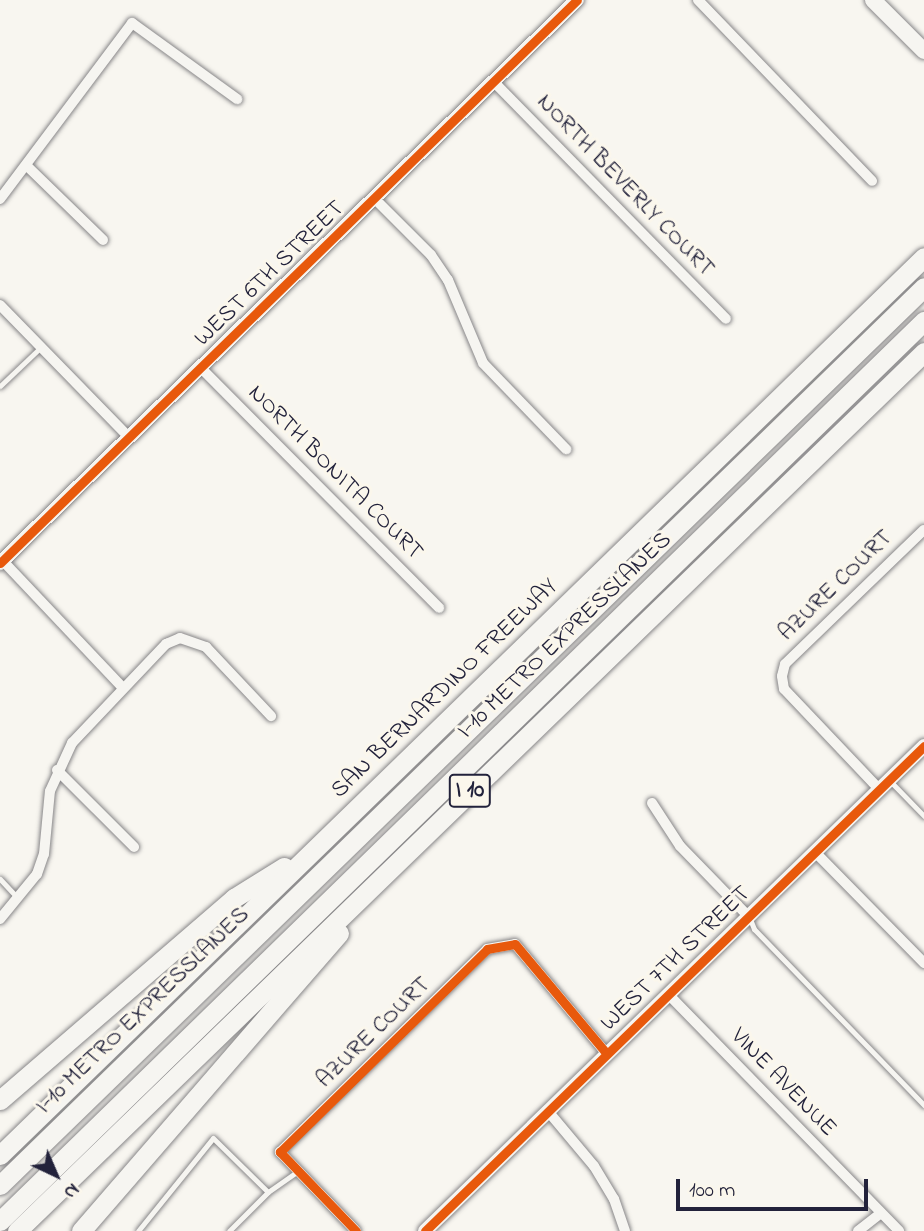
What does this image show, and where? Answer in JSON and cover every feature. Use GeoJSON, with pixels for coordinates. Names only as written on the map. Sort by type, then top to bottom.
{"type":"FeatureCollection","features":[{"type":"Feature","properties":{"kind":"highway","name":"SAN BERNARDINO FREEWAY"},"geometry":{"type":"LineString","coordinates":[[0,1155],[924,257]]}},
{"type":"Feature","properties":{"kind":"highway","name":"I-10 METRO EXPRESSLANES"},"geometry":{"type":"LineString","coordinates":[[0,1185],[924,287]]}},
{"type":"Feature","properties":{"kind":"highway","name":"I-10 METRO EXPRESSLANES"},"geometry":{"type":"LineString","coordinates":[[0,1221],[924,321]]}},
{"type":"Feature","properties":{"kind":"highway","name":"I 10"},"geometry":{"type":"LineString","coordinates":[[17,1231],[924,352]]}},
{"type":"Feature","properties":{"kind":"highway"},"geometry":{"type":"LineString","coordinates":[[0,1100],[234,898],[318,847]]}},
{"type":"Feature","properties":{"kind":"highway"},"geometry":{"type":"LineString","coordinates":[[81,1231],[276,1009],[401,857]]}},
{"type":"Feature","properties":{"kind":"main road"},"geometry":{"type":"LineString","coordinates":[[873,0],[924,51]]}},
{"type":"Feature","properties":{"kind":"street","name":"WEST 6TH STREET"},"geometry":{"type":"LineString","coordinates":[[1,561],[567,13],[577,0]]}},
{"type":"Feature","properties":{"kind":"street","name":"WEST 6TH STREET"},"geometry":{"type":"LineString","coordinates":[[567,13],[586,0]]}},
{"type":"Feature","properties":{"kind":"street"},"geometry":{"type":"LineString","coordinates":[[698,0],[872,181]]}},
{"type":"Feature","properties":{"kind":"street"},"geometry":{"type":"LineString","coordinates":[[0,199],[132,23],[237,99]]}},
{"type":"Feature","properties":{"kind":"street","name":"NORTH BEVERLY COURT"},"geometry":{"type":"LineString","coordinates":[[495,83],[726,319]]}},
{"type":"Feature","properties":{"kind":"street"},"geometry":{"type":"LineString","coordinates":[[27,166],[103,240]]}},
{"type":"Feature","properties":{"kind":"street"},"geometry":{"type":"LineString","coordinates":[[375,198],[431,255],[448,280],[483,363],[566,449]]}},
{"type":"Feature","properties":{"kind":"street"},"geometry":{"type":"LineString","coordinates":[[0,305],[129,438]]}},
{"type":"Feature","properties":{"kind":"street","name":"NORTH BONITA COURT"},"geometry":{"type":"LineString","coordinates":[[201,368],[439,608]]}},
{"type":"Feature","properties":{"kind":"street","name":"AZURE COURT"},"geometry":{"type":"LineString","coordinates":[[884,784],[784,689],[782,676],[785,664],[924,530]]}},
{"type":"Feature","properties":{"kind":"street"},"geometry":{"type":"LineString","coordinates":[[1,561],[123,688]]}},
{"type":"Feature","properties":{"kind":"street"},"geometry":{"type":"LineString","coordinates":[[0,919],[19,899],[44,854],[50,791],[57,770],[72,743],[166,644],[180,638],[206,647],[271,716]]}},
{"type":"Feature","properties":{"kind":"street","name":"WEST 7TH STREET"},"geometry":{"type":"LineString","coordinates":[[425,1231],[924,746]]}},
{"type":"Feature","properties":{"kind":"street"},"geometry":{"type":"LineString","coordinates":[[57,770],[134,847]]}},
{"type":"Feature","properties":{"kind":"street"},"geometry":{"type":"LineString","coordinates":[[652,803],[680,846],[749,917]]}},
{"type":"Feature","properties":{"kind":"street"},"geometry":{"type":"LineString","coordinates":[[815,852],[924,963]]}},
{"type":"Feature","properties":{"kind":"street","name":"AZURE COURT"},"geometry":{"type":"LineString","coordinates":[[298,1171],[280,1152],[487,949],[497,945],[514,944],[606,1053]]}},
{"type":"Feature","properties":{"kind":"street","name":"VINE AVENUE"},"geometry":{"type":"LineString","coordinates":[[668,994],[899,1231]]}},
{"type":"Feature","properties":{"kind":"street"},"geometry":{"type":"LineString","coordinates":[[547,1110],[594,1166],[614,1199],[625,1231]]}},
{"type":"Feature","properties":{"kind":"street"},"geometry":{"type":"LineString","coordinates":[[298,1171],[356,1231]]}},
{"type":"Feature","properties":{"kind":"street"},"geometry":{"type":"LineString","coordinates":[[858,1231],[880,1213]]}},
{"type":"Feature","properties":{"kind":"lane"},"geometry":{"type":"LineString","coordinates":[[0,386],[41,347]]}},
{"type":"Feature","properties":{"kind":"lane"},"geometry":{"type":"LineString","coordinates":[[884,784],[924,816]]}},
{"type":"Feature","properties":{"kind":"lane"},"geometry":{"type":"LineString","coordinates":[[0,879],[19,899]]}},
{"type":"Feature","properties":{"kind":"lane"},"geometry":{"type":"LineString","coordinates":[[749,917],[754,929],[924,1105]]}},
{"type":"Feature","properties":{"kind":"lane"},"geometry":{"type":"LineString","coordinates":[[138,1231],[213,1138],[268,1192]]}},
{"type":"Feature","properties":{"kind":"lane"},"geometry":{"type":"LineString","coordinates":[[229,1231],[268,1192],[298,1171]]}},
{"type":"Feature","properties":{"kind":"cycle path"},"geometry":{"type":"LineString","coordinates":[[0,563],[577,0]]}},
{"type":"Feature","properties":{"kind":"cycle path"},"geometry":{"type":"LineString","coordinates":[[425,1231],[924,746]]}},
{"type":"Feature","properties":{"kind":"cycle path"},"geometry":{"type":"LineString","coordinates":[[356,1231],[280,1152],[487,949],[515,944],[606,1053]]}}]}
